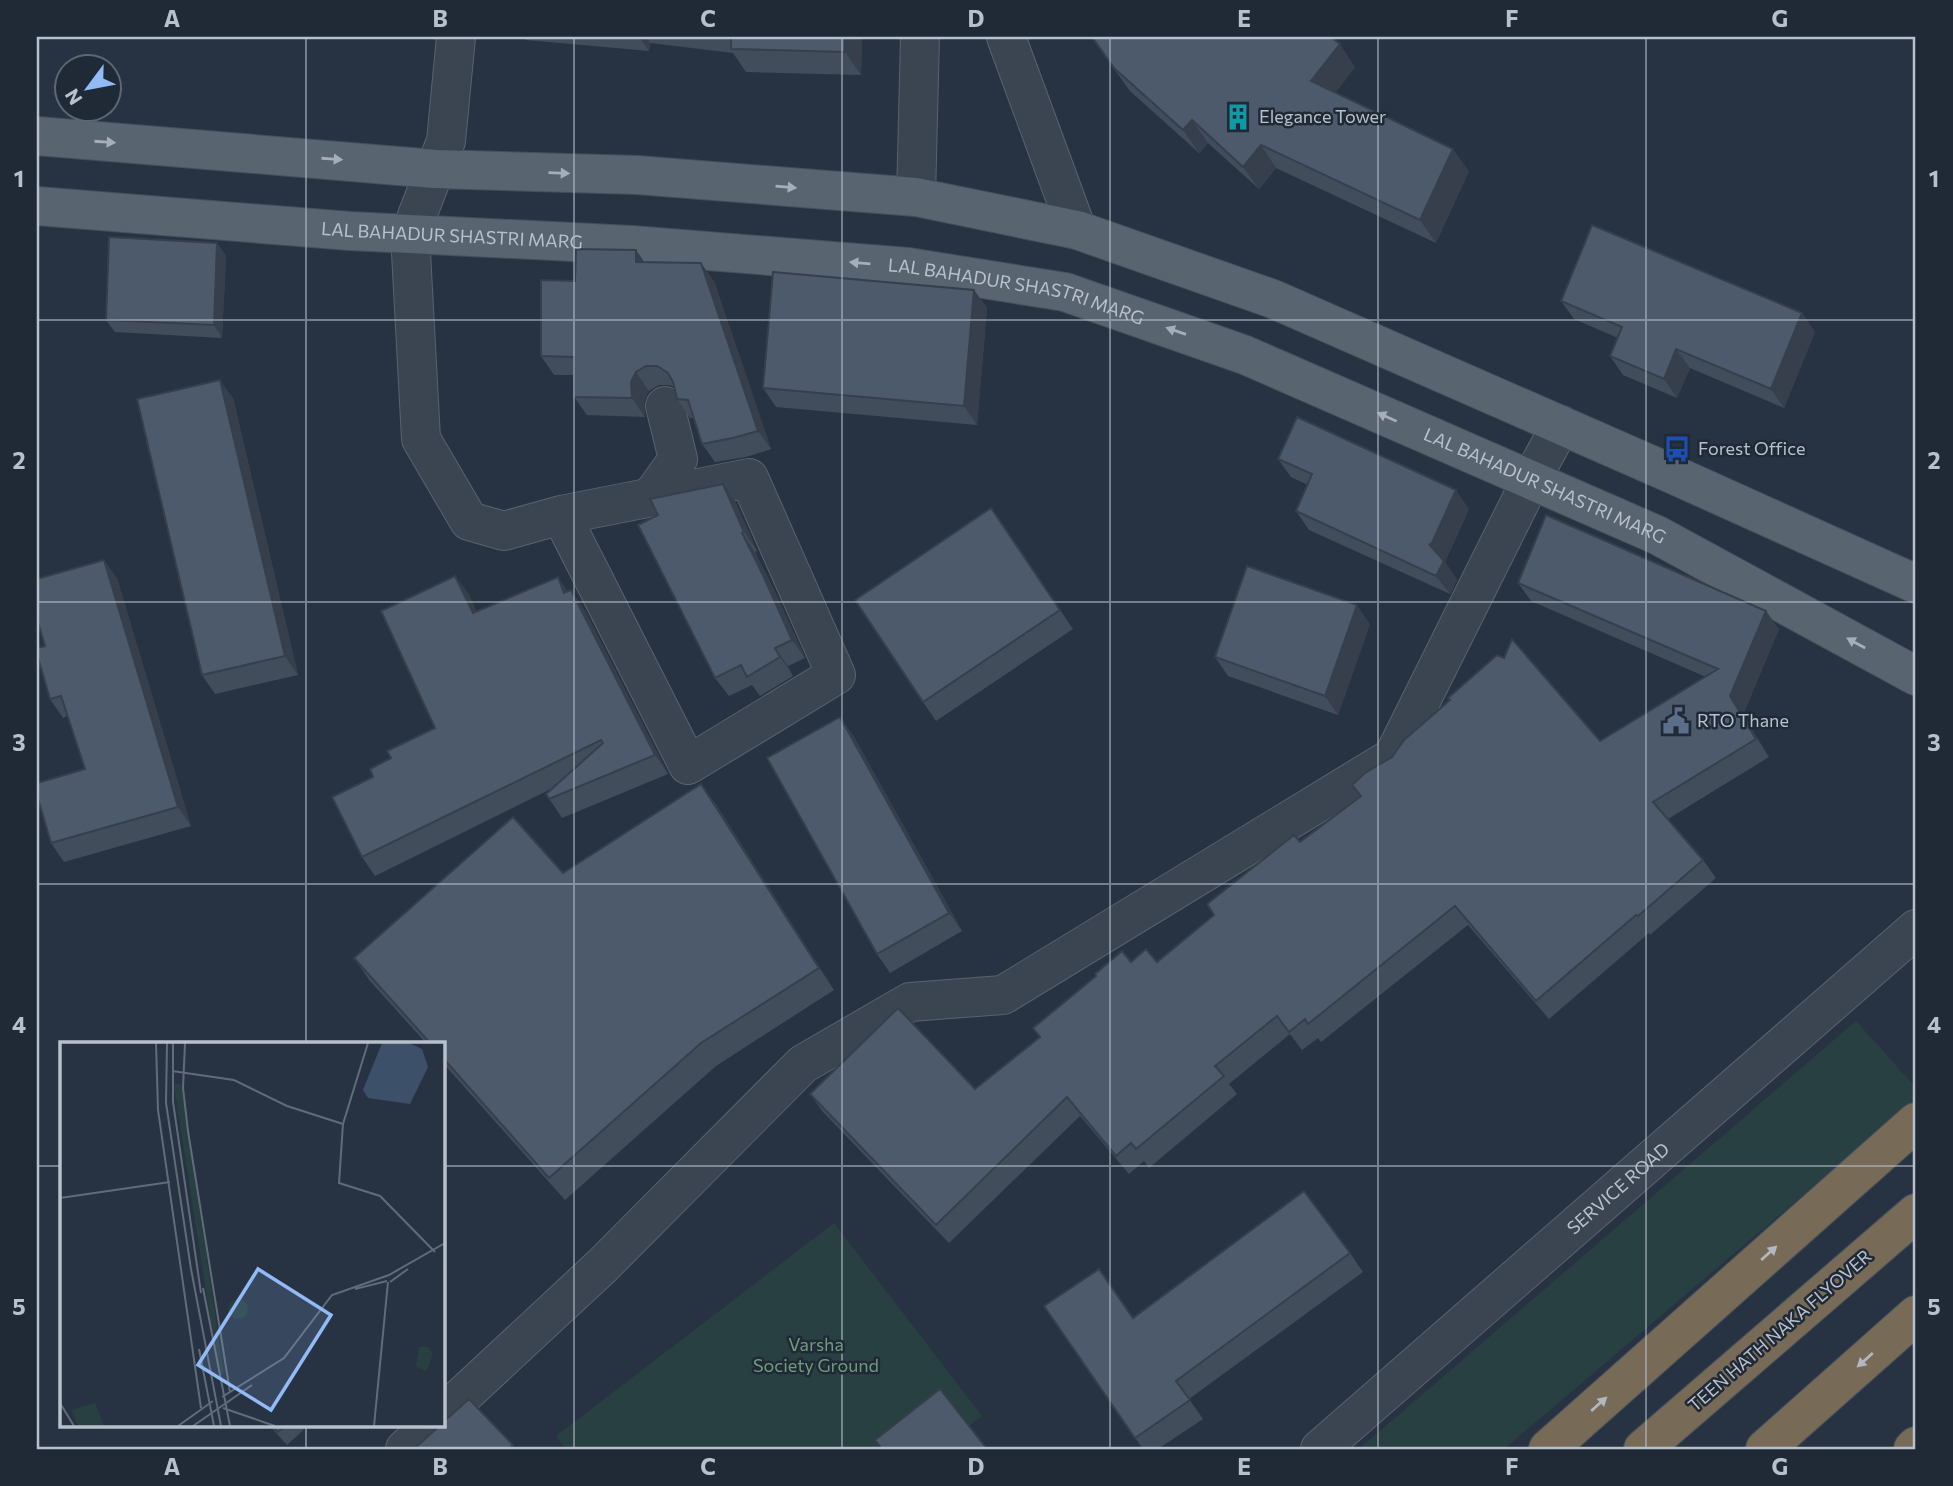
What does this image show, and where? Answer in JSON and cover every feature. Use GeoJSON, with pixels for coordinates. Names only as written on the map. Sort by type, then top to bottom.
{"type":"FeatureCollection","features":[{"type":"Feature","properties":{"kind":"highway"},"geometry":{"type":"LineString","coordinates":[[1548,1449],[1916,1122]]}},
{"type":"Feature","properties":{"kind":"highway","name":"TEEN HATH NAKA FLYOVER"},"geometry":{"type":"LineString","coordinates":[[1643,1449],[1916,1213]]}},
{"type":"Feature","properties":{"kind":"highway"},"geometry":{"type":"LineString","coordinates":[[1765,1449],[1916,1315]]}},
{"type":"Feature","properties":{"kind":"main road"},"geometry":{"type":"LineString","coordinates":[[37,136],[435,169],[637,175],[915,197],[1077,230],[1273,299],[1916,584]]}},
{"type":"Feature","properties":{"kind":"main road","name":"LAL BAHADUR SHASTRI MARG"},"geometry":{"type":"LineString","coordinates":[[37,206],[410,234],[632,245],[908,267],[1065,292],[1245,355],[1657,535],[1916,676]]}},
{"type":"Feature","properties":{"kind":"street"},"geometry":{"type":"LineString","coordinates":[[456,37],[446,141],[410,234],[421,439],[469,521],[504,531],[561,515],[749,478],[836,675],[688,765],[561,515]]}},
{"type":"Feature","properties":{"kind":"street"},"geometry":{"type":"LineString","coordinates":[[915,197],[920,37]]}},
{"type":"Feature","properties":{"kind":"street"},"geometry":{"type":"LineString","coordinates":[[1006,37],[1077,230]]}},
{"type":"Feature","properties":{"kind":"street"},"geometry":{"type":"LineString","coordinates":[[651,497],[678,459],[665,406]]}},
{"type":"Feature","properties":{"kind":"street"},"geometry":{"type":"LineString","coordinates":[[444,1413],[603,1266],[803,1064],[910,1002],[1003,995],[1393,757],[1561,425]]}},
{"type":"Feature","properties":{"kind":"street","name":"SERVICE ROAD"},"geometry":{"type":"LineString","coordinates":[[1320,1449],[1916,929]]}},
{"type":"Feature","properties":{"kind":"street"},"geometry":{"type":"LineString","coordinates":[[405,1449],[430,1426]]}},
{"type":"Feature","properties":{"kind":"green space"},"geometry":{"type":"Polygon","coordinates":[[[1856,1021],[1916,1088],[1916,1099],[1504,1449],[1359,1449],[1856,1021]]]}},
{"type":"Feature","properties":{"kind":"green space","name":"Varsha Society Ground"},"geometry":{"type":"Polygon","coordinates":[[[834,1223],[982,1416],[939,1449],[565,1449],[556,1436],[834,1223]]]}},
{"type":"Feature","properties":{"kind":"building"},"geometry":{"type":"Polygon","coordinates":[[[731,37],[845,37],[845,52],[731,49],[731,37]]]}},
{"type":"Feature","properties":{"kind":"building","name":"Elegance Tower"},"geometry":{"type":"Polygon","coordinates":[[[1092,37],[1331,37],[1340,44],[1311,81],[1453,149],[1420,220],[1261,145],[1243,167],[1192,120],[1183,130],[1114,68],[1092,37]]]}},
{"type":"Feature","properties":{"kind":"building"},"geometry":{"type":"Polygon","coordinates":[[[1592,225],[1802,313],[1771,389],[1676,349],[1664,379],[1610,356],[1622,327],[1561,301],[1592,225]]]}},
{"type":"Feature","properties":{"kind":"building"},"geometry":{"type":"Polygon","coordinates":[[[109,237],[217,243],[214,325],[106,320],[109,237]]]}},
{"type":"Feature","properties":{"kind":"building"},"geometry":{"type":"Polygon","coordinates":[[[576,249],[636,250],[636,262],[701,263],[758,431],[702,444],[688,400],[677,399],[668,373],[657,366],[646,366],[636,372],[631,382],[632,398],[574,397],[574,357],[541,356],[541,280],[575,281],[576,249]]]}},
{"type":"Feature","properties":{"kind":"building"},"geometry":{"type":"Polygon","coordinates":[[[773,272],[974,290],[964,406],[763,388],[773,272]]]}},
{"type":"Feature","properties":{"kind":"building"},"geometry":{"type":"Polygon","coordinates":[[[220,380],[285,656],[202,675],[137,399],[220,380]]]}},
{"type":"Feature","properties":{"kind":"building"},"geometry":{"type":"Polygon","coordinates":[[[1297,417],[1456,490],[1431,545],[1429,544],[1444,561],[1436,576],[1296,511],[1312,474],[1278,459],[1297,417]]]}},
{"type":"Feature","properties":{"kind":"building"},"geometry":{"type":"Polygon","coordinates":[[[723,484],[744,532],[742,533],[792,640],[775,648],[780,657],[747,677],[741,665],[715,678],[638,525],[658,515],[650,499],[723,484]]]}},
{"type":"Feature","properties":{"kind":"building"},"geometry":{"type":"Polygon","coordinates":[[[991,508],[1060,610],[923,702],[855,600],[991,508]]]}},
{"type":"Feature","properties":{"kind":"building"},"geometry":{"type":"Polygon","coordinates":[[[1546,515],[1766,611],[1730,696],[1756,739],[1653,802],[1703,860],[1536,1001],[1455,906],[1308,1024],[1305,1019],[1289,1032],[1277,1016],[1215,1066],[1224,1076],[1136,1149],[1131,1143],[1116,1156],[1067,1097],[936,1225],[810,1094],[898,1008],[975,1089],[1040,1037],[1033,1028],[1122,951],[1131,962],[1146,949],[1157,962],[1214,915],[1207,904],[1294,835],[1300,842],[1361,796],[1352,785],[1365,773],[1392,757],[1404,740],[1497,655],[1504,658],[1512,639],[1600,741],[1718,669],[1518,583],[1546,515]]]}},
{"type":"Feature","properties":{"kind":"building"},"geometry":{"type":"Polygon","coordinates":[[[104,560],[178,807],[51,843],[37,795],[37,783],[85,769],[61,696],[50,699],[37,654],[37,648],[45,646],[37,619],[37,579],[104,560]]]}},
{"type":"Feature","properties":{"kind":"building"},"geometry":{"type":"Polygon","coordinates":[[[1247,566],[1357,605],[1325,696],[1215,657],[1247,566]]]}},
{"type":"Feature","properties":{"kind":"building"},"geometry":{"type":"Polygon","coordinates":[[[455,576],[473,613],[558,577],[564,593],[571,590],[655,755],[549,799],[546,794],[603,743],[601,740],[362,857],[332,797],[373,777],[370,769],[391,758],[387,751],[435,728],[381,611],[455,576]]]}},
{"type":"Feature","properties":{"kind":"building"},"geometry":{"type":"Polygon","coordinates":[[[840,717],[949,913],[877,954],[767,758],[840,717]]]}},
{"type":"Feature","properties":{"kind":"building"},"geometry":{"type":"Polygon","coordinates":[[[701,784],[819,968],[701,1043],[549,1178],[444,1059],[444,1042],[429,1042],[354,958],[513,817],[563,873],[701,784]]]}},
{"type":"Feature","properties":{"kind":"building"},"geometry":{"type":"Polygon","coordinates":[[[1304,1191],[1350,1253],[1176,1381],[1190,1400],[1135,1438],[1044,1306],[1099,1269],[1133,1318],[1304,1191]]]}},
{"type":"Feature","properties":{"kind":"building"},"geometry":{"type":"Polygon","coordinates":[[[940,1389],[987,1449],[882,1449],[875,1440],[940,1389]]]}},
{"type":"Feature","properties":{"kind":"building"},"geometry":{"type":"Polygon","coordinates":[[[469,1399],[513,1445],[509,1449],[414,1449],[438,1426],[444,1426],[444,1420],[469,1399]]]}},
{"type":"Feature","properties":{"kind":"building"},"geometry":{"type":"Polygon","coordinates":[[[272,1426],[285,1426],[278,1432],[272,1426]]]}},
{"type":"Feature","properties":{"kind":"place","name":"Elegance Tower"},"geometry":{"type":"Point","coordinates":[1238,117]}},
{"type":"Feature","properties":{"kind":"place","name":"Forest Office"},"geometry":{"type":"Point","coordinates":[1677,449]}},
{"type":"Feature","properties":{"kind":"place","name":"RTO Thane"},"geometry":{"type":"Point","coordinates":[1676,721]}}]}
